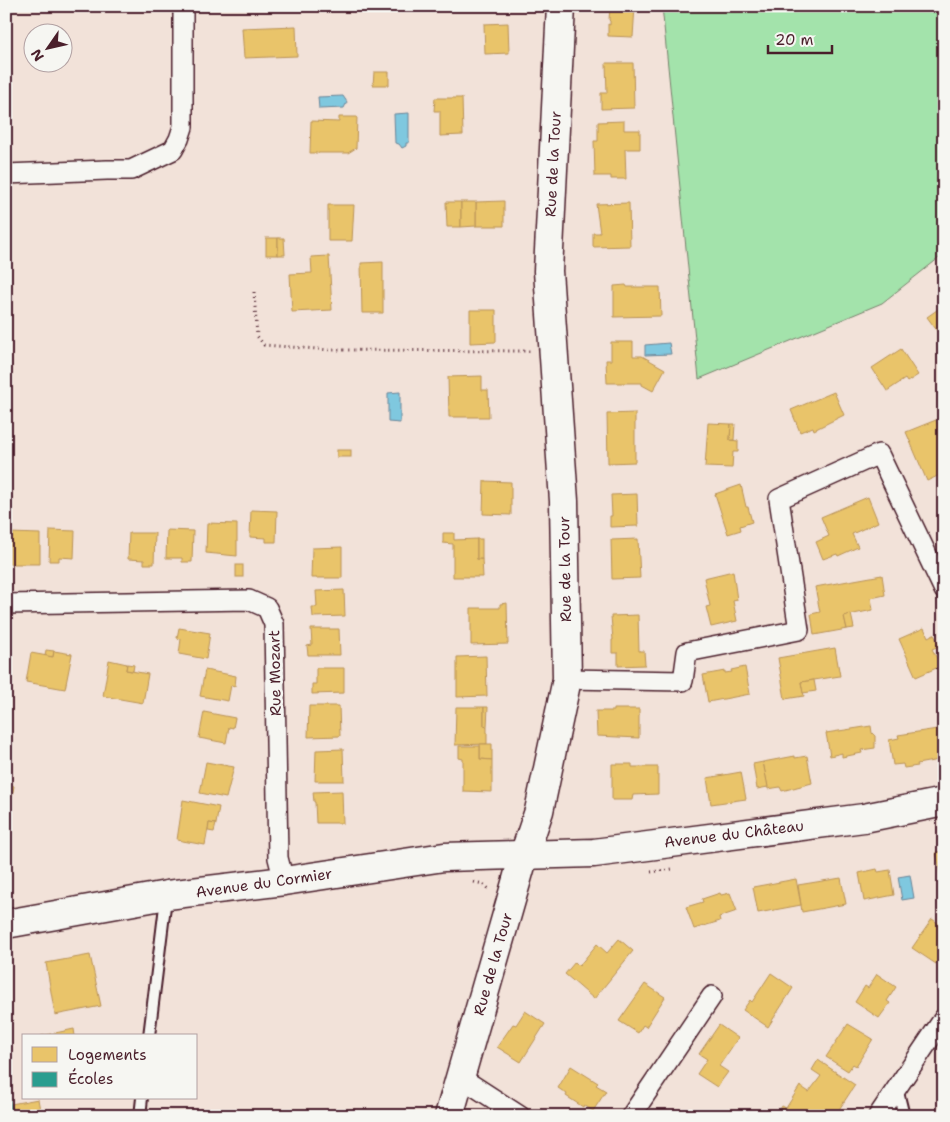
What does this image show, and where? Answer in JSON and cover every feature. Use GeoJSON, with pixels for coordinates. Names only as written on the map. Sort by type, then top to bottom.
{"type":"FeatureCollection","features":[{"type":"Feature","properties":{"kind":"street"},"geometry":{"type":"LineString","coordinates":[[6,174],[131,170],[173,150],[183,127],[183,6]]}},
{"type":"Feature","properties":{"kind":"street","name":"Rue de la Tour"},"geometry":{"type":"LineString","coordinates":[[449,1116],[524,855],[539,811],[567,679],[564,501],[548,271],[562,6]]}},
{"type":"Feature","properties":{"kind":"street"},"geometry":{"type":"LineString","coordinates":[[567,679],[684,681],[687,652],[799,630],[779,499],[879,454],[944,590]]}},
{"type":"Feature","properties":{"kind":"street","name":"Rue Mozart"},"geometry":{"type":"LineString","coordinates":[[6,604],[250,600],[266,608],[274,624],[278,858],[284,881]]}},
{"type":"Feature","properties":{"kind":"street","name":"Avenue du Château"},"geometry":{"type":"LineString","coordinates":[[524,855],[594,853],[864,818],[944,802]]}},
{"type":"Feature","properties":{"kind":"street","name":"Avenue du Cormier"},"geometry":{"type":"LineString","coordinates":[[6,924],[167,895],[284,881],[452,856],[524,855]]}},
{"type":"Feature","properties":{"kind":"street"},"geometry":{"type":"LineString","coordinates":[[631,1116],[712,996]]}},
{"type":"Feature","properties":{"kind":"street"},"geometry":{"type":"LineString","coordinates":[[878,1116],[943,1021]]}},
{"type":"Feature","properties":{"kind":"street"},"geometry":{"type":"LineString","coordinates":[[460,1077],[520,1116]]}},
{"type":"Feature","properties":{"kind":"lane"},"geometry":{"type":"LineString","coordinates":[[149,1034],[167,895]]}},
{"type":"Feature","properties":{"kind":"lane"},"geometry":{"type":"LineString","coordinates":[[897,1087],[904,1116]]}},
{"type":"Feature","properties":{"kind":"lane"},"geometry":{"type":"LineString","coordinates":[[140,1116],[142,1100]]}},
{"type":"Feature","properties":{"kind":"path"},"geometry":{"type":"LineString","coordinates":[[254,292],[256,336],[264,344],[331,350],[554,351]]}},
{"type":"Feature","properties":{"kind":"path"},"geometry":{"type":"LineString","coordinates":[[650,872],[679,868]]}},
{"type":"Feature","properties":{"kind":"path"},"geometry":{"type":"LineString","coordinates":[[467,879],[483,884],[492,894]]}},
{"type":"Feature","properties":{"kind":"green space"},"geometry":{"type":"Polygon","coordinates":[[[662,6],[944,6],[944,254],[882,303],[699,379],[662,6]]]}},
{"type":"Feature","properties":{"kind":"water"},"geometry":{"type":"Polygon","coordinates":[[[343,96],[347,102],[344,108],[319,109],[318,97],[343,96]]]}},
{"type":"Feature","properties":{"kind":"water"},"geometry":{"type":"Polygon","coordinates":[[[409,113],[409,143],[406,143],[406,146],[402,148],[399,144],[395,143],[394,114],[409,113]]]}},
{"type":"Feature","properties":{"kind":"water"},"geometry":{"type":"Polygon","coordinates":[[[669,343],[671,354],[645,355],[645,345],[669,343]]]}},
{"type":"Feature","properties":{"kind":"water"},"geometry":{"type":"Polygon","coordinates":[[[400,392],[400,423],[388,422],[388,393],[400,392]]]}},
{"type":"Feature","properties":{"kind":"water"},"geometry":{"type":"Polygon","coordinates":[[[910,875],[914,898],[902,900],[898,877],[910,875]]]}},
{"type":"Feature","properties":{"kind":"building: Logements"},"geometry":{"type":"Polygon","coordinates":[[[610,6],[635,6],[633,37],[608,36],[610,6]]]}},
{"type":"Feature","properties":{"kind":"building: Logements"},"geometry":{"type":"Polygon","coordinates":[[[508,23],[509,53],[485,54],[484,24],[508,23]]]}},
{"type":"Feature","properties":{"kind":"building: Logements"},"geometry":{"type":"Polygon","coordinates":[[[296,26],[297,56],[244,58],[242,28],[296,26]]]}},
{"type":"Feature","properties":{"kind":"building: Logements"},"geometry":{"type":"Polygon","coordinates":[[[606,63],[633,63],[634,108],[601,109],[601,93],[607,93],[606,63]]]}},
{"type":"Feature","properties":{"kind":"building: Logements"},"geometry":{"type":"Polygon","coordinates":[[[374,72],[389,72],[389,85],[373,85],[374,72]]]}},
{"type":"Feature","properties":{"kind":"building: Logements"},"geometry":{"type":"Polygon","coordinates":[[[435,98],[462,98],[463,135],[440,136],[440,111],[434,111],[435,98]]]}},
{"type":"Feature","properties":{"kind":"building: Logements"},"geometry":{"type":"Polygon","coordinates":[[[339,117],[357,117],[356,148],[348,153],[310,153],[311,121],[339,122],[339,117]]]}},
{"type":"Feature","properties":{"kind":"building: Logements"},"geometry":{"type":"Polygon","coordinates":[[[624,121],[624,130],[640,130],[640,149],[625,149],[626,179],[611,179],[611,176],[595,176],[594,141],[598,141],[598,122],[624,121]]]}},
{"type":"Feature","properties":{"kind":"building: Logements"},"geometry":{"type":"Polygon","coordinates":[[[504,201],[504,226],[476,226],[476,202],[504,201]]]}},
{"type":"Feature","properties":{"kind":"building: Logements"},"geometry":{"type":"Polygon","coordinates":[[[446,202],[461,202],[461,227],[447,227],[446,202]]]}},
{"type":"Feature","properties":{"kind":"building: Logements"},"geometry":{"type":"Polygon","coordinates":[[[461,202],[476,202],[476,226],[461,227],[461,202]]]}},
{"type":"Feature","properties":{"kind":"building: Logements"},"geometry":{"type":"Polygon","coordinates":[[[629,203],[630,246],[593,247],[593,233],[600,233],[596,204],[629,203]]]}},
{"type":"Feature","properties":{"kind":"building: Logements"},"geometry":{"type":"Polygon","coordinates":[[[328,205],[354,205],[352,241],[328,241],[328,205]]]}},
{"type":"Feature","properties":{"kind":"building: Logements"},"geometry":{"type":"Polygon","coordinates":[[[266,238],[278,238],[278,255],[266,255],[266,238]]]}},
{"type":"Feature","properties":{"kind":"building: Logements"},"geometry":{"type":"Polygon","coordinates":[[[278,238],[284,238],[285,255],[278,255],[278,238]]]}},
{"type":"Feature","properties":{"kind":"building: Logements"},"geometry":{"type":"Polygon","coordinates":[[[329,256],[332,310],[292,312],[290,274],[312,273],[311,257],[329,256]]]}},
{"type":"Feature","properties":{"kind":"building: Logements"},"geometry":{"type":"Polygon","coordinates":[[[383,262],[383,313],[362,313],[361,263],[383,262]]]}},
{"type":"Feature","properties":{"kind":"building: Logements"},"geometry":{"type":"Polygon","coordinates":[[[626,285],[627,287],[660,287],[661,316],[614,317],[614,286],[626,285]]]}},
{"type":"Feature","properties":{"kind":"building: Logements"},"geometry":{"type":"Polygon","coordinates":[[[944,305],[944,340],[927,317],[944,305]]]}},
{"type":"Feature","properties":{"kind":"building: Logements"},"geometry":{"type":"Polygon","coordinates":[[[470,310],[496,310],[496,342],[470,343],[470,310]]]}},
{"type":"Feature","properties":{"kind":"building: Logements"},"geometry":{"type":"Polygon","coordinates":[[[611,342],[633,342],[633,356],[642,356],[665,369],[653,391],[642,385],[642,383],[607,383],[606,360],[611,360],[611,342]]]}},
{"type":"Feature","properties":{"kind":"building: Logements"},"geometry":{"type":"Polygon","coordinates":[[[901,349],[918,375],[907,382],[905,379],[887,391],[872,368],[901,349]]]}},
{"type":"Feature","properties":{"kind":"building: Logements"},"geometry":{"type":"Polygon","coordinates":[[[482,376],[482,390],[488,390],[489,417],[449,417],[448,377],[482,376]]]}},
{"type":"Feature","properties":{"kind":"building: Logements"},"geometry":{"type":"Polygon","coordinates":[[[834,392],[844,415],[814,430],[813,427],[800,432],[791,410],[834,392]]]}},
{"type":"Feature","properties":{"kind":"building: Logements"},"geometry":{"type":"Polygon","coordinates":[[[635,413],[635,462],[608,463],[607,414],[635,413]]]}},
{"type":"Feature","properties":{"kind":"building: Logements"},"geometry":{"type":"Polygon","coordinates":[[[936,420],[944,439],[944,473],[927,481],[906,432],[936,420]]]}},
{"type":"Feature","properties":{"kind":"building: Logements"},"geometry":{"type":"Polygon","coordinates":[[[708,423],[731,424],[730,440],[738,441],[738,452],[733,452],[732,468],[705,467],[708,423]]]}},
{"type":"Feature","properties":{"kind":"building: Logements"},"geometry":{"type":"Polygon","coordinates":[[[731,424],[735,424],[734,440],[730,440],[731,424]]]}},
{"type":"Feature","properties":{"kind":"building: Logements"},"geometry":{"type":"Polygon","coordinates":[[[337,450],[351,450],[351,457],[337,457],[337,450]]]}},
{"type":"Feature","properties":{"kind":"building: Logements"},"geometry":{"type":"Polygon","coordinates":[[[484,481],[511,482],[511,515],[483,514],[484,481]]]}},
{"type":"Feature","properties":{"kind":"building: Logements"},"geometry":{"type":"Polygon","coordinates":[[[741,485],[752,522],[740,526],[741,530],[728,534],[715,494],[741,485]]]}},
{"type":"Feature","properties":{"kind":"building: Logements"},"geometry":{"type":"Polygon","coordinates":[[[637,494],[638,526],[610,527],[610,516],[612,516],[611,495],[637,494]]]}},
{"type":"Feature","properties":{"kind":"building: Logements"},"geometry":{"type":"Polygon","coordinates":[[[868,497],[878,522],[852,534],[858,547],[838,556],[837,554],[823,559],[816,542],[829,536],[821,517],[868,497]]]}},
{"type":"Feature","properties":{"kind":"building: Logements"},"geometry":{"type":"Polygon","coordinates":[[[251,510],[277,511],[276,542],[266,542],[266,538],[250,537],[251,510]]]}},
{"type":"Feature","properties":{"kind":"building: Logements"},"geometry":{"type":"Polygon","coordinates":[[[207,523],[237,524],[237,556],[206,553],[207,523]]]}},
{"type":"Feature","properties":{"kind":"building: Logements"},"geometry":{"type":"Polygon","coordinates":[[[50,530],[75,531],[74,558],[59,557],[59,561],[49,561],[50,530]]]}},
{"type":"Feature","properties":{"kind":"building: Logements"},"geometry":{"type":"Polygon","coordinates":[[[167,530],[193,531],[192,562],[182,562],[182,558],[166,558],[167,530]]]}},
{"type":"Feature","properties":{"kind":"building: Logements"},"geometry":{"type":"Polygon","coordinates":[[[10,533],[40,534],[40,564],[9,564],[10,533]]]}},
{"type":"Feature","properties":{"kind":"building: Logements"},"geometry":{"type":"Polygon","coordinates":[[[129,533],[155,533],[154,564],[144,564],[144,560],[128,559],[129,533]]]}},
{"type":"Feature","properties":{"kind":"building: Logements"},"geometry":{"type":"Polygon","coordinates":[[[443,533],[454,533],[454,540],[477,539],[477,559],[482,559],[483,577],[453,577],[453,544],[443,543],[443,533]]]}},
{"type":"Feature","properties":{"kind":"building: Logements"},"geometry":{"type":"Polygon","coordinates":[[[477,539],[482,539],[482,559],[477,559],[477,539]]]}},
{"type":"Feature","properties":{"kind":"building: Logements"},"geometry":{"type":"Polygon","coordinates":[[[638,539],[640,578],[612,579],[611,540],[638,539]]]}},
{"type":"Feature","properties":{"kind":"building: Logements"},"geometry":{"type":"Polygon","coordinates":[[[342,547],[342,578],[311,578],[312,548],[342,547]]]}},
{"type":"Feature","properties":{"kind":"building: Logements"},"geometry":{"type":"Polygon","coordinates":[[[236,565],[243,565],[243,577],[236,577],[236,565]]]}},
{"type":"Feature","properties":{"kind":"building: Logements"},"geometry":{"type":"Polygon","coordinates":[[[733,571],[737,600],[733,601],[737,621],[711,627],[706,607],[710,606],[704,578],[733,571]]]}},
{"type":"Feature","properties":{"kind":"building: Logements"},"geometry":{"type":"Polygon","coordinates":[[[882,575],[885,595],[871,598],[873,610],[844,616],[847,629],[814,635],[811,614],[820,612],[815,587],[882,575]]]}},
{"type":"Feature","properties":{"kind":"building: Logements"},"geometry":{"type":"Polygon","coordinates":[[[344,590],[345,616],[313,617],[312,607],[317,607],[316,591],[344,590]]]}},
{"type":"Feature","properties":{"kind":"building: Logements"},"geometry":{"type":"Polygon","coordinates":[[[507,603],[508,644],[471,645],[471,608],[500,608],[500,604],[507,603]]]}},
{"type":"Feature","properties":{"kind":"building: Logements"},"geometry":{"type":"Polygon","coordinates":[[[851,614],[854,628],[847,629],[844,616],[851,614]]]}},
{"type":"Feature","properties":{"kind":"building: Logements"},"geometry":{"type":"Polygon","coordinates":[[[638,615],[639,651],[644,651],[645,665],[618,666],[618,653],[612,653],[611,616],[638,615]]]}},
{"type":"Feature","properties":{"kind":"building: Logements"},"geometry":{"type":"Polygon","coordinates":[[[179,628],[210,633],[206,659],[179,654],[181,639],[177,638],[179,628]]]}},
{"type":"Feature","properties":{"kind":"building: Logements"},"geometry":{"type":"Polygon","coordinates":[[[924,628],[928,637],[934,634],[939,646],[932,649],[941,666],[916,677],[899,639],[924,628]]]}},
{"type":"Feature","properties":{"kind":"building: Logements"},"geometry":{"type":"Polygon","coordinates":[[[311,629],[339,629],[340,655],[308,655],[307,646],[312,645],[311,629]]]}},
{"type":"Feature","properties":{"kind":"building: Logements"},"geometry":{"type":"Polygon","coordinates":[[[835,648],[840,676],[801,682],[804,696],[785,699],[778,658],[835,648]]]}},
{"type":"Feature","properties":{"kind":"building: Logements"},"geometry":{"type":"Polygon","coordinates":[[[46,650],[54,651],[53,657],[45,656],[46,650]]]}},
{"type":"Feature","properties":{"kind":"building: Logements"},"geometry":{"type":"Polygon","coordinates":[[[6,651],[11,652],[6,678],[6,651]]]}},
{"type":"Feature","properties":{"kind":"building: Logements"},"geometry":{"type":"Polygon","coordinates":[[[54,651],[72,654],[65,689],[26,682],[31,653],[53,657],[54,651]]]}},
{"type":"Feature","properties":{"kind":"building: Logements"},"geometry":{"type":"Polygon","coordinates":[[[486,656],[487,696],[457,697],[457,657],[486,656]]]}},
{"type":"Feature","properties":{"kind":"building: Logements"},"geometry":{"type":"Polygon","coordinates":[[[109,660],[127,664],[126,670],[148,674],[143,703],[103,696],[109,660]]]}},
{"type":"Feature","properties":{"kind":"building: Logements"},"geometry":{"type":"Polygon","coordinates":[[[127,664],[134,665],[133,671],[126,670],[127,664]]]}},
{"type":"Feature","properties":{"kind":"building: Logements"},"geometry":{"type":"Polygon","coordinates":[[[745,667],[750,694],[708,702],[703,675],[725,671],[725,673],[732,672],[731,670],[745,667]]]}},
{"type":"Feature","properties":{"kind":"building: Logements"},"geometry":{"type":"Polygon","coordinates":[[[316,668],[344,668],[344,693],[312,694],[312,684],[316,684],[316,668]]]}},
{"type":"Feature","properties":{"kind":"building: Logements"},"geometry":{"type":"Polygon","coordinates":[[[205,670],[236,676],[235,686],[231,685],[228,701],[200,696],[205,670]]]}},
{"type":"Feature","properties":{"kind":"building: Logements"},"geometry":{"type":"Polygon","coordinates":[[[814,680],[816,691],[803,693],[801,682],[814,680]]]}},
{"type":"Feature","properties":{"kind":"building: Logements"},"geometry":{"type":"Polygon","coordinates":[[[309,706],[339,706],[340,736],[308,737],[309,706]]]}},
{"type":"Feature","properties":{"kind":"building: Logements"},"geometry":{"type":"Polygon","coordinates":[[[456,707],[484,707],[484,726],[487,727],[487,744],[455,745],[456,707]]]}},
{"type":"Feature","properties":{"kind":"building: Logements"},"geometry":{"type":"Polygon","coordinates":[[[484,707],[488,707],[487,727],[484,726],[484,707]]]}},
{"type":"Feature","properties":{"kind":"building: Logements"},"geometry":{"type":"Polygon","coordinates":[[[614,709],[639,709],[639,738],[597,736],[596,711],[614,711],[614,709]]]}},
{"type":"Feature","properties":{"kind":"building: Logements"},"geometry":{"type":"Polygon","coordinates":[[[204,712],[235,718],[233,728],[229,727],[226,743],[199,738],[204,712]]]}},
{"type":"Feature","properties":{"kind":"building: Logements"},"geometry":{"type":"Polygon","coordinates":[[[871,726],[872,733],[875,736],[875,748],[861,750],[862,753],[842,757],[842,753],[830,756],[826,733],[871,726]]]}},
{"type":"Feature","properties":{"kind":"building: Logements"},"geometry":{"type":"Polygon","coordinates":[[[944,728],[944,759],[904,768],[903,764],[893,765],[889,740],[899,738],[898,735],[944,728]]]}},
{"type":"Feature","properties":{"kind":"building: Logements"},"geometry":{"type":"Polygon","coordinates":[[[480,744],[492,744],[492,760],[480,759],[480,744]]]}},
{"type":"Feature","properties":{"kind":"building: Logements"},"geometry":{"type":"Polygon","coordinates":[[[459,746],[480,746],[480,759],[492,760],[492,792],[463,791],[463,759],[459,758],[459,746]]]}},
{"type":"Feature","properties":{"kind":"building: Logements"},"geometry":{"type":"Polygon","coordinates":[[[343,749],[344,781],[315,781],[316,750],[343,749]]]}},
{"type":"Feature","properties":{"kind":"building: Logements"},"geometry":{"type":"Polygon","coordinates":[[[795,756],[795,758],[807,756],[812,783],[782,791],[780,787],[768,789],[763,762],[795,756]]]}},
{"type":"Feature","properties":{"kind":"building: Logements"},"geometry":{"type":"Polygon","coordinates":[[[206,762],[234,767],[226,798],[200,793],[206,762]]]}},
{"type":"Feature","properties":{"kind":"building: Logements"},"geometry":{"type":"Polygon","coordinates":[[[763,762],[768,787],[757,789],[753,764],[763,762]]]}},
{"type":"Feature","properties":{"kind":"building: Logements"},"geometry":{"type":"Polygon","coordinates":[[[612,764],[632,764],[632,767],[658,767],[658,794],[633,795],[632,800],[612,800],[612,764]]]}},
{"type":"Feature","properties":{"kind":"building: Logements"},"geometry":{"type":"Polygon","coordinates":[[[741,772],[746,799],[711,804],[707,778],[741,772]]]}},
{"type":"Feature","properties":{"kind":"building: Logements"},"geometry":{"type":"Polygon","coordinates":[[[6,784],[14,786],[9,812],[6,811],[6,784]]]}},
{"type":"Feature","properties":{"kind":"building: Logements"},"geometry":{"type":"Polygon","coordinates":[[[342,791],[343,823],[316,823],[313,792],[342,791]]]}},
{"type":"Feature","properties":{"kind":"building: Logements"},"geometry":{"type":"Polygon","coordinates":[[[183,800],[219,807],[216,824],[209,823],[205,845],[177,840],[183,800]]]}},
{"type":"Feature","properties":{"kind":"building: Logements"},"geometry":{"type":"Polygon","coordinates":[[[209,823],[216,824],[214,832],[208,831],[209,823]]]}},
{"type":"Feature","properties":{"kind":"building: Logements"},"geometry":{"type":"Polygon","coordinates":[[[944,851],[944,891],[936,852],[944,851]]]}},
{"type":"Feature","properties":{"kind":"building: Logements"},"geometry":{"type":"Polygon","coordinates":[[[877,869],[878,872],[890,870],[894,895],[864,901],[859,873],[877,869]]]}},
{"type":"Feature","properties":{"kind":"building: Logements"},"geometry":{"type":"Polygon","coordinates":[[[841,878],[846,904],[802,912],[798,885],[841,878]]]}},
{"type":"Feature","properties":{"kind":"building: Logements"},"geometry":{"type":"Polygon","coordinates":[[[796,879],[801,905],[758,913],[753,887],[796,879]]]}},
{"type":"Feature","properties":{"kind":"building: Logements"},"geometry":{"type":"Polygon","coordinates":[[[720,893],[721,895],[730,893],[737,911],[719,917],[720,921],[694,929],[686,907],[703,902],[702,899],[720,893]]]}},
{"type":"Feature","properties":{"kind":"building: Logements"},"geometry":{"type":"Polygon","coordinates":[[[932,919],[944,927],[944,947],[936,964],[912,948],[932,919]]]}},
{"type":"Feature","properties":{"kind":"building: Logements"},"geometry":{"type":"Polygon","coordinates":[[[619,939],[633,951],[594,999],[565,974],[575,962],[579,966],[597,944],[607,953],[619,939]]]}},
{"type":"Feature","properties":{"kind":"building: Logements"},"geometry":{"type":"Polygon","coordinates":[[[90,955],[101,1006],[55,1015],[46,963],[90,955]]]}},
{"type":"Feature","properties":{"kind":"building: Logements"},"geometry":{"type":"Polygon","coordinates":[[[771,973],[793,988],[768,1027],[743,1010],[750,1000],[752,1002],[771,973]]]}},
{"type":"Feature","properties":{"kind":"building: Logements"},"geometry":{"type":"Polygon","coordinates":[[[877,974],[896,987],[887,1001],[890,1003],[879,1018],[855,1002],[865,986],[868,988],[877,974]]]}},
{"type":"Feature","properties":{"kind":"building: Logements"},"geometry":{"type":"Polygon","coordinates":[[[645,984],[665,997],[646,1027],[643,1025],[638,1033],[619,1021],[645,984]]]}},
{"type":"Feature","properties":{"kind":"building: Logements"},"geometry":{"type":"Polygon","coordinates":[[[525,1011],[545,1024],[521,1062],[497,1047],[525,1011]]]}},
{"type":"Feature","properties":{"kind":"building: Logements"},"geometry":{"type":"Polygon","coordinates":[[[848,1024],[873,1039],[856,1066],[853,1064],[848,1071],[826,1057],[848,1024]]]}},
{"type":"Feature","properties":{"kind":"building: Logements"},"geometry":{"type":"Polygon","coordinates":[[[719,1025],[738,1038],[719,1066],[728,1072],[717,1087],[697,1074],[707,1059],[699,1054],[719,1025]]]}},
{"type":"Feature","properties":{"kind":"building: Logements"},"geometry":{"type":"Polygon","coordinates":[[[74,1029],[75,1034],[50,1034],[74,1029]]]}},
{"type":"Feature","properties":{"kind":"building: Logements"},"geometry":{"type":"Polygon","coordinates":[[[818,1060],[855,1085],[838,1111],[844,1115],[781,1116],[800,1086],[809,1092],[821,1076],[812,1070],[818,1060]]]}},
{"type":"Feature","properties":{"kind":"building: Logements"},"geometry":{"type":"Polygon","coordinates":[[[571,1066],[598,1083],[596,1085],[606,1091],[593,1111],[566,1096],[567,1094],[558,1088],[571,1066]]]}},
{"type":"Feature","properties":{"kind":"building: Logements"},"geometry":{"type":"Polygon","coordinates":[[[38,1100],[41,1116],[14,1116],[11,1104],[38,1100]]]}},
{"type":"Feature","properties":{"kind":"building: Logements"},"geometry":{"type":"Polygon","coordinates":[[[782,1106],[786,1108],[781,1116],[776,1115],[782,1106]]]}},
{"type":"Feature","properties":{"kind":"building: Écoles"},"geometry":{"type":"Polygon","coordinates":[[[6,1078],[11,1104],[14,1116],[6,1116],[6,1078]]]}}]}
